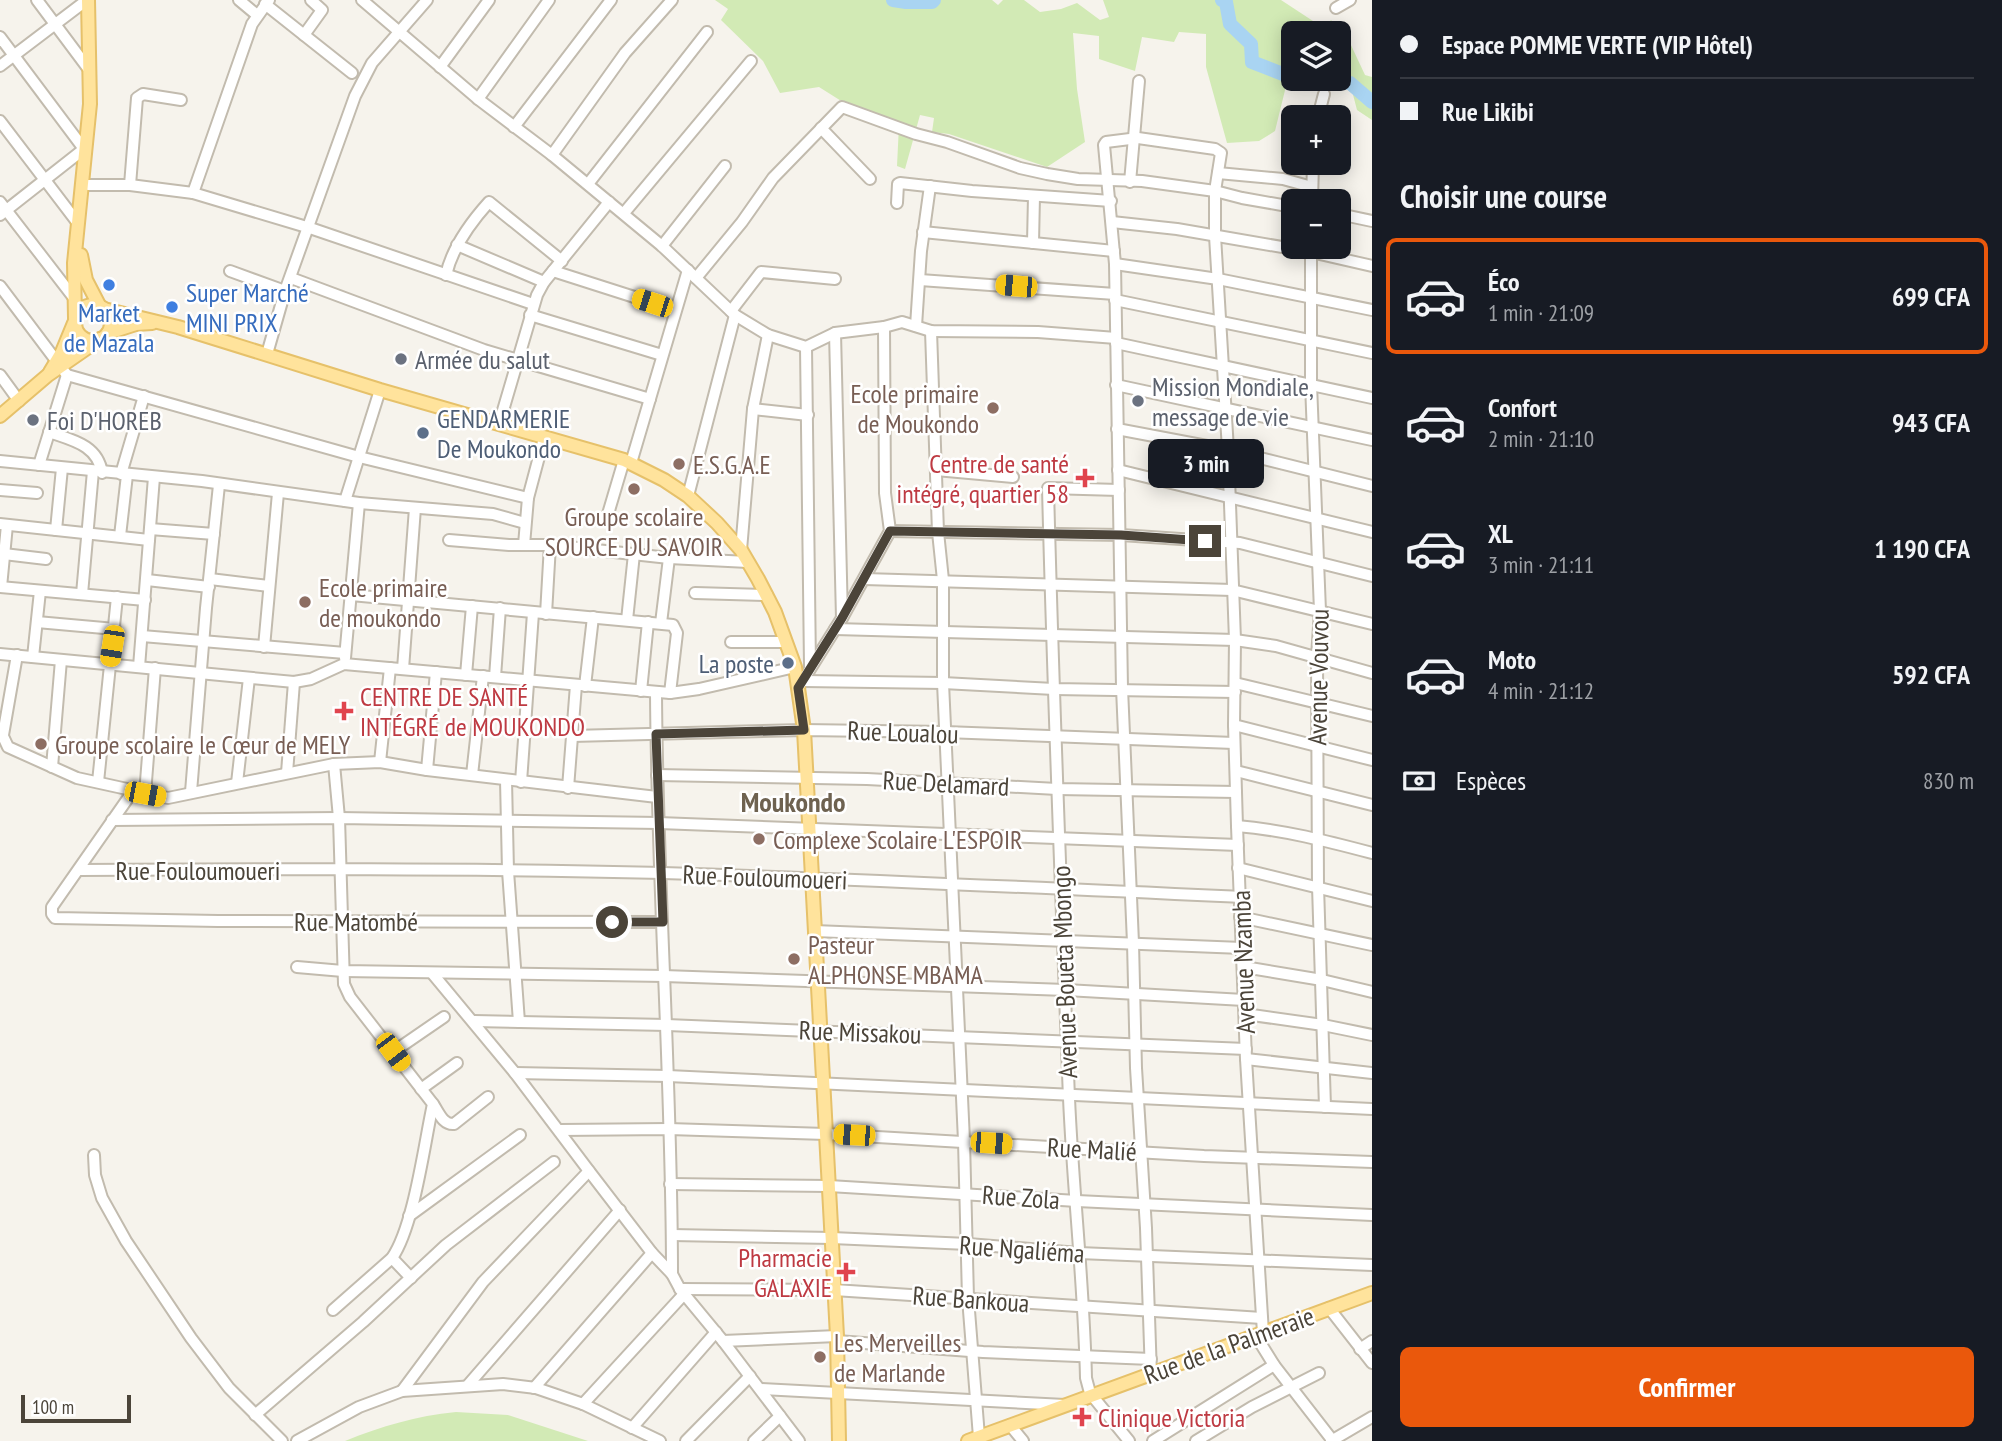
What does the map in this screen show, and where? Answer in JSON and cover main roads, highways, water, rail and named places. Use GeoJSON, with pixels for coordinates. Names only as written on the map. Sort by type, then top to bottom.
{"type":"FeatureCollection","features":[{"type":"Feature","properties":{"kind":"main road"},"geometry":{"type":"LineString","coordinates":[[87,0],[90,71],[77,222],[74,298],[77,332],[85,340],[136,324],[162,323]]}},
{"type":"Feature","properties":{"kind":"main road"},"geometry":{"type":"LineString","coordinates":[[0,416],[48,375],[62,368],[104,336],[111,322],[86,279],[81,259],[82,222],[95,103],[94,0]]}},
{"type":"Feature","properties":{"kind":"main road"},"geometry":{"type":"LineString","coordinates":[[62,368],[75,320],[80,310],[85,307],[102,308],[162,323],[627,462],[688,496],[744,556],[767,595],[801,684],[827,1133],[840,1393],[839,1441]]}},
{"type":"Feature","properties":{"kind":"main road","name":"Rue de la Palmeraie"},"geometry":{"type":"LineString","coordinates":[[974,1439],[1372,1293]]}},
{"type":"Feature","properties":{"kind":"waterway"},"geometry":{"type":"LineString","coordinates":[[893,0],[934,0]]}},
{"type":"Feature","properties":{"kind":"waterway"},"geometry":{"type":"LineString","coordinates":[[1222,0],[1226,2],[1230,24],[1251,44],[1252,62],[1281,73]]}},
{"type":"Feature","properties":{"kind":"waterway"},"geometry":{"type":"LineString","coordinates":[[1351,84],[1372,102]]}},
{"type":"Feature","properties":{"kind":"place","name":"Market de Mazala"},"geometry":{"type":"Point","coordinates":[109,285]}},
{"type":"Feature","properties":{"kind":"place","name":"Super Marché MINI PRIX"},"geometry":{"type":"Point","coordinates":[172,307]}},
{"type":"Feature","properties":{"kind":"place","name":"Armée du salut"},"geometry":{"type":"Point","coordinates":[401,359]}},
{"type":"Feature","properties":{"kind":"place","name":"Mission Mondiale, message de vie"},"geometry":{"type":"Point","coordinates":[1138,401]}},
{"type":"Feature","properties":{"kind":"place","name":"Ecole primaire de Moukondo"},"geometry":{"type":"Point","coordinates":[993,408]}},
{"type":"Feature","properties":{"kind":"place","name":"Foi D'HOREB"},"geometry":{"type":"Point","coordinates":[33,420]}},
{"type":"Feature","properties":{"kind":"place","name":"GENDARMERIE De Moukondo"},"geometry":{"type":"Point","coordinates":[423,433]}},
{"type":"Feature","properties":{"kind":"place","name":"E.S.G.A.E"},"geometry":{"type":"Point","coordinates":[679,464]}},
{"type":"Feature","properties":{"kind":"place","name":"Centre de santé intégré, quartier 58"},"geometry":{"type":"Point","coordinates":[1085,478]}},
{"type":"Feature","properties":{"kind":"place","name":"Groupe scolaire SOURCE DU SAVOIR"},"geometry":{"type":"Point","coordinates":[634,489]}},
{"type":"Feature","properties":{"kind":"place","name":"Ecole primaire de moukondo"},"geometry":{"type":"Point","coordinates":[305,602]}},
{"type":"Feature","properties":{"kind":"place","name":"La poste"},"geometry":{"type":"Point","coordinates":[788,663]}},
{"type":"Feature","properties":{"kind":"place","name":"CENTRE DE SANTÉ INTÉGRÉ de MOUKONDO"},"geometry":{"type":"Point","coordinates":[344,711]}},
{"type":"Feature","properties":{"kind":"place","name":"Groupe scolaire le Cœur de MELY"},"geometry":{"type":"Point","coordinates":[41,744]}},
{"type":"Feature","properties":{"kind":"place","name":"Complexe Scolaire L'ESPOIR"},"geometry":{"type":"Point","coordinates":[759,839]}},
{"type":"Feature","properties":{"kind":"place","name":"Pasteur ALPHONSE MBAMA"},"geometry":{"type":"Point","coordinates":[794,959]}},
{"type":"Feature","properties":{"kind":"place","name":"Pharmacie GALAXIE"},"geometry":{"type":"Point","coordinates":[846,1272]}},
{"type":"Feature","properties":{"kind":"place","name":"Les Merveilles de Marlande"},"geometry":{"type":"Point","coordinates":[820,1357]}},
{"type":"Feature","properties":{"kind":"place","name":"Clinique Victoria"},"geometry":{"type":"Point","coordinates":[1082,1417]}},
{"type":"Feature","properties":{"kind":"district","name":"Moukondo"},"geometry":{"type":"Point","coordinates":[793,801]}}]}
